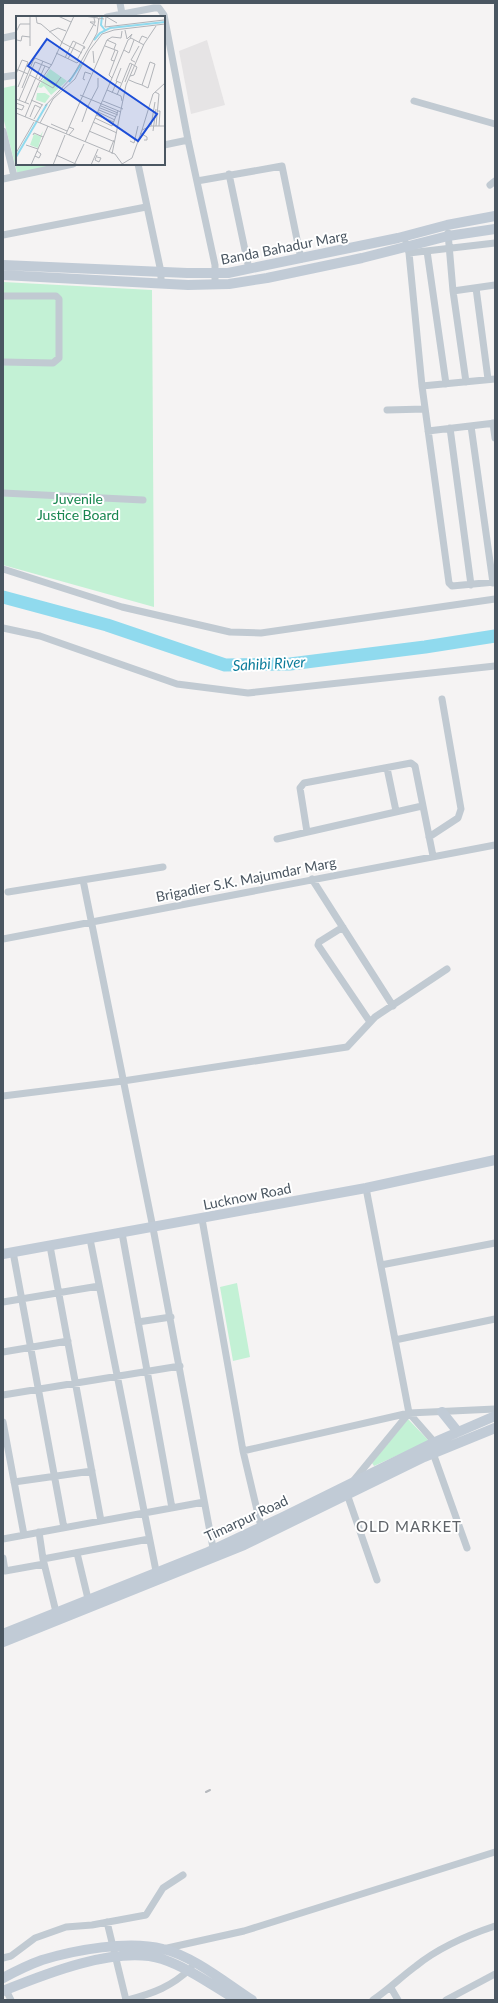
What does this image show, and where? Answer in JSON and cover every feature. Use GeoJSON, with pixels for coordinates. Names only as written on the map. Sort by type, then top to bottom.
{"type":"FeatureCollection","features":[{"type":"Feature","properties":{"kind":"street"},"geometry":{"type":"LineString","coordinates":[[120,3],[122,14]]}},
{"type":"Feature","properties":{"kind":"street"},"geometry":{"type":"LineString","coordinates":[[112,16],[154,8],[159,8],[164,16]]}},
{"type":"Feature","properties":{"kind":"street"},"geometry":{"type":"LineString","coordinates":[[165,20],[188,140],[215,265],[216,279]]}},
{"type":"Feature","properties":{"kind":"street"},"geometry":{"type":"LineString","coordinates":[[3,38],[16,35]]}},
{"type":"Feature","properties":{"kind":"street"},"geometry":{"type":"LineString","coordinates":[[3,78],[16,75]]}},
{"type":"Feature","properties":{"kind":"street"},"geometry":{"type":"LineString","coordinates":[[414,101],[495,124]]}},
{"type":"Feature","properties":{"kind":"street"},"geometry":{"type":"LineString","coordinates":[[3,131],[14,176]]}},
{"type":"Feature","properties":{"kind":"street"},"geometry":{"type":"LineString","coordinates":[[165,145],[188,140]]}},
{"type":"Feature","properties":{"kind":"street"},"geometry":{"type":"LineString","coordinates":[[3,179],[48,167],[65,165]]}},
{"type":"Feature","properties":{"kind":"street"},"geometry":{"type":"LineString","coordinates":[[138,165],[161,272],[161,283]]}},
{"type":"Feature","properties":{"kind":"street"},"geometry":{"type":"LineString","coordinates":[[197,181],[279,165],[284,168],[301,259]]}},
{"type":"Feature","properties":{"kind":"street"},"geometry":{"type":"LineString","coordinates":[[229,174],[249,270]]}},
{"type":"Feature","properties":{"kind":"street"},"geometry":{"type":"LineString","coordinates":[[3,234],[146,207]]}},
{"type":"Feature","properties":{"kind":"street","name":"Banda Bahadur Marg"},"geometry":{"type":"LineString","coordinates":[[3,265],[161,272],[216,279],[249,270],[301,259],[407,245],[447,225],[495,216]]}},
{"type":"Feature","properties":{"kind":"street"},"geometry":{"type":"LineString","coordinates":[[447,225],[453,291],[466,382]]}},
{"type":"Feature","properties":{"kind":"street","name":"Banda Bahadur Marg"},"geometry":{"type":"LineString","coordinates":[[3,275],[161,283],[216,279],[267,278],[448,236],[495,228]]}},
{"type":"Feature","properties":{"kind":"street"},"geometry":{"type":"LineString","coordinates":[[471,426],[487,543],[492,560],[494,583],[452,586],[449,583],[425,409],[407,245],[427,251],[495,243]]}},
{"type":"Feature","properties":{"kind":"street"},"geometry":{"type":"LineString","coordinates":[[427,251],[446,384]]}},
{"type":"Feature","properties":{"kind":"street"},"geometry":{"type":"LineString","coordinates":[[266,266],[267,278]]}},
{"type":"Feature","properties":{"kind":"street"},"geometry":{"type":"LineString","coordinates":[[453,291],[495,286]]}},
{"type":"Feature","properties":{"kind":"street"},"geometry":{"type":"LineString","coordinates":[[422,386],[492,379],[476,288]]}},
{"type":"Feature","properties":{"kind":"street"},"geometry":{"type":"LineString","coordinates":[[3,296],[56,296],[59,299],[59,358],[57,362],[3,362]]}},
{"type":"Feature","properties":{"kind":"street"},"geometry":{"type":"LineString","coordinates":[[387,410],[425,409]]}},
{"type":"Feature","properties":{"kind":"street"},"geometry":{"type":"LineString","coordinates":[[428,431],[494,423],[495,438]]}},
{"type":"Feature","properties":{"kind":"street"},"geometry":{"type":"LineString","coordinates":[[450,428],[471,585]]}},
{"type":"Feature","properties":{"kind":"street"},"geometry":{"type":"LineString","coordinates":[[3,493],[143,500]]}},
{"type":"Feature","properties":{"kind":"street"},"geometry":{"type":"LineString","coordinates":[[487,543],[495,542]]}},
{"type":"Feature","properties":{"kind":"street"},"geometry":{"type":"LineString","coordinates":[[3,569],[122,607],[230,632],[261,633],[495,599]]}},
{"type":"Feature","properties":{"kind":"street"},"geometry":{"type":"LineString","coordinates":[[3,628],[61,642],[177,684],[248,693],[495,666]]}},
{"type":"Feature","properties":{"kind":"street"},"geometry":{"type":"LineString","coordinates":[[429,837],[458,818],[461,809],[442,699]]}},
{"type":"Feature","properties":{"kind":"street"},"geometry":{"type":"LineString","coordinates":[[307,832],[302,785],[387,768],[408,762],[415,766],[433,856]]}},
{"type":"Feature","properties":{"kind":"street"},"geometry":{"type":"LineString","coordinates":[[387,768],[396,811]]}},
{"type":"Feature","properties":{"kind":"street"},"geometry":{"type":"LineString","coordinates":[[277,839],[422,806]]}},
{"type":"Feature","properties":{"kind":"street","name":"Brigadier S.K. Majumdar Marg"},"geometry":{"type":"LineString","coordinates":[[3,939],[495,844]]}},
{"type":"Feature","properties":{"kind":"street"},"geometry":{"type":"LineString","coordinates":[[8,892],[163,866]]}},
{"type":"Feature","properties":{"kind":"street"},"geometry":{"type":"LineString","coordinates":[[312,879],[393,1006]]}},
{"type":"Feature","properties":{"kind":"street"},"geometry":{"type":"LineString","coordinates":[[83,880],[171,1317],[214,1553]]}},
{"type":"Feature","properties":{"kind":"street"},"geometry":{"type":"LineString","coordinates":[[343,927],[319,942],[318,945],[370,1022]]}},
{"type":"Feature","properties":{"kind":"street"},"geometry":{"type":"LineString","coordinates":[[3,1096],[123,1081],[338,1050],[353,1043],[370,1022],[447,969]]}},
{"type":"Feature","properties":{"kind":"street","name":"Lucknow Road"},"geometry":{"type":"LineString","coordinates":[[3,1254],[153,1228],[366,1188],[495,1160]]}},
{"type":"Feature","properties":{"kind":"street"},"geometry":{"type":"LineString","coordinates":[[366,1188],[409,1413],[436,1448],[467,1548]]}},
{"type":"Feature","properties":{"kind":"street"},"geometry":{"type":"LineString","coordinates":[[202,1219],[243,1451],[262,1532]]}},
{"type":"Feature","properties":{"kind":"street"},"geometry":{"type":"LineString","coordinates":[[122,1233],[172,1508]]}},
{"type":"Feature","properties":{"kind":"street"},"geometry":{"type":"LineString","coordinates":[[90,1239],[157,1577]]}},
{"type":"Feature","properties":{"kind":"street"},"geometry":{"type":"LineString","coordinates":[[381,1265],[495,1243]]}},
{"type":"Feature","properties":{"kind":"street"},"geometry":{"type":"LineString","coordinates":[[50,1246],[101,1521]]}},
{"type":"Feature","properties":{"kind":"street"},"geometry":{"type":"LineString","coordinates":[[14,1252],[64,1528]]}},
{"type":"Feature","properties":{"kind":"street"},"geometry":{"type":"LineString","coordinates":[[3,1302],[59,1294],[99,1286]]}},
{"type":"Feature","properties":{"kind":"street"},"geometry":{"type":"LineString","coordinates":[[138,1322],[171,1317]]}},
{"type":"Feature","properties":{"kind":"street"},"geometry":{"type":"LineString","coordinates":[[395,1340],[495,1319]]}},
{"type":"Feature","properties":{"kind":"street"},"geometry":{"type":"LineString","coordinates":[[3,1352],[68,1341]]}},
{"type":"Feature","properties":{"kind":"street"},"geometry":{"type":"LineString","coordinates":[[3,1395],[116,1375],[180,1366]]}},
{"type":"Feature","properties":{"kind":"street"},"geometry":{"type":"LineString","coordinates":[[243,1451],[409,1413],[495,1409]]}},
{"type":"Feature","properties":{"kind":"street"},"geometry":{"type":"LineString","coordinates":[[442,1412],[458,1432]]}},
{"type":"Feature","properties":{"kind":"street"},"geometry":{"type":"LineString","coordinates":[[354,1481],[409,1413]]}},
{"type":"Feature","properties":{"kind":"street","name":"Timarpur Road"},"geometry":{"type":"LineString","coordinates":[[3,1634],[89,1604],[157,1577],[262,1532],[347,1494],[436,1448],[458,1432],[495,1416]]}},
{"type":"Feature","properties":{"kind":"street"},"geometry":{"type":"LineString","coordinates":[[3,1422],[24,1535]]}},
{"type":"Feature","properties":{"kind":"street","name":"Timarpur Road"},"geometry":{"type":"LineString","coordinates":[[262,1532],[354,1481],[436,1448],[495,1428]]}},
{"type":"Feature","properties":{"kind":"street"},"geometry":{"type":"LineString","coordinates":[[14,1482],[92,1471]]}},
{"type":"Feature","properties":{"kind":"street"},"geometry":{"type":"LineString","coordinates":[[347,1494],[377,1580]]}},
{"type":"Feature","properties":{"kind":"street"},"geometry":{"type":"LineString","coordinates":[[3,1539],[204,1502]]}},
{"type":"Feature","properties":{"kind":"street"},"geometry":{"type":"LineString","coordinates":[[39,1532],[43,1562],[57,1616]]}},
{"type":"Feature","properties":{"kind":"street"},"geometry":{"type":"LineString","coordinates":[[3,1558],[6,1571],[77,1553],[149,1539]]}},
{"type":"Feature","properties":{"kind":"street"},"geometry":{"type":"LineString","coordinates":[[77,1553],[89,1604]]}},
{"type":"Feature","properties":{"kind":"street","name":"Timarpur Road"},"geometry":{"type":"LineString","coordinates":[[3,1642],[57,1616]]}},
{"type":"Feature","properties":{"kind":"street"},"geometry":{"type":"LineString","coordinates":[[151,1957],[162,1949],[175,1944],[244,1931],[495,1852]]}},
{"type":"Feature","properties":{"kind":"street"},"geometry":{"type":"LineString","coordinates":[[3,1958],[11,1956],[35,1938],[66,1927],[146,1915],[163,1888],[183,1875]]}},
{"type":"Feature","properties":{"kind":"street"},"geometry":{"type":"LineString","coordinates":[[107,1922],[127,2000],[167,1987],[196,1964]]}},
{"type":"Feature","properties":{"kind":"street"},"geometry":{"type":"LineString","coordinates":[[373,2000],[392,1988],[416,1965],[442,1949],[495,1926]]}},
{"type":"Feature","properties":{"kind":"street"},"geometry":{"type":"LineString","coordinates":[[3,1978],[43,1960],[113,1947],[162,1949],[196,1964],[252,2000]]}},
{"type":"Feature","properties":{"kind":"street"},"geometry":{"type":"LineString","coordinates":[[12,2000],[5,1990],[56,1970],[116,1957],[151,1957],[172,1963],[188,1971],[237,2000]]}},
{"type":"Feature","properties":{"kind":"street"},"geometry":{"type":"LineString","coordinates":[[446,2000],[495,1974]]}},
{"type":"Feature","properties":{"kind":"street"},"geometry":{"type":"LineString","coordinates":[[392,1988],[398,2000]]}},
{"type":"Feature","properties":{"kind":"shaded area"},"geometry":{"type":"Polygon","coordinates":[[[207,40],[225,105],[191,114],[179,51],[207,40]]]}},
{"type":"Feature","properties":{"kind":"green space"},"geometry":{"type":"Polygon","coordinates":[[[16,85],[16,165],[47,165],[48,169],[18,176],[3,117],[3,88],[16,85]]]}},
{"type":"Feature","properties":{"kind":"green space","name":"Juvenile Justice Board"},"geometry":{"type":"Polygon","coordinates":[[[3,282],[152,290],[154,607],[3,565],[3,282]]]}},
{"type":"Feature","properties":{"kind":"green space"},"geometry":{"type":"Polygon","coordinates":[[[237,1283],[250,1357],[233,1361],[220,1287],[237,1283]]]}},
{"type":"Feature","properties":{"kind":"green space"},"geometry":{"type":"Polygon","coordinates":[[[408,1419],[429,1441],[374,1466],[372,1463],[408,1419]]]}},
{"type":"Feature","properties":{"kind":"waterway","name":"Sahibi River"},"geometry":{"type":"LineString","coordinates":[[3,597],[107,625],[225,665],[290,664],[425,647],[495,636]]}},
{"type":"Feature","properties":{"kind":"railway"},"geometry":{"type":"LineString","coordinates":[[206,1792],[210,1790]]}},
{"type":"Feature","properties":{"kind":"district","name":"OLD MARKET"},"geometry":{"type":"Point","coordinates":[409,1526]}}]}
